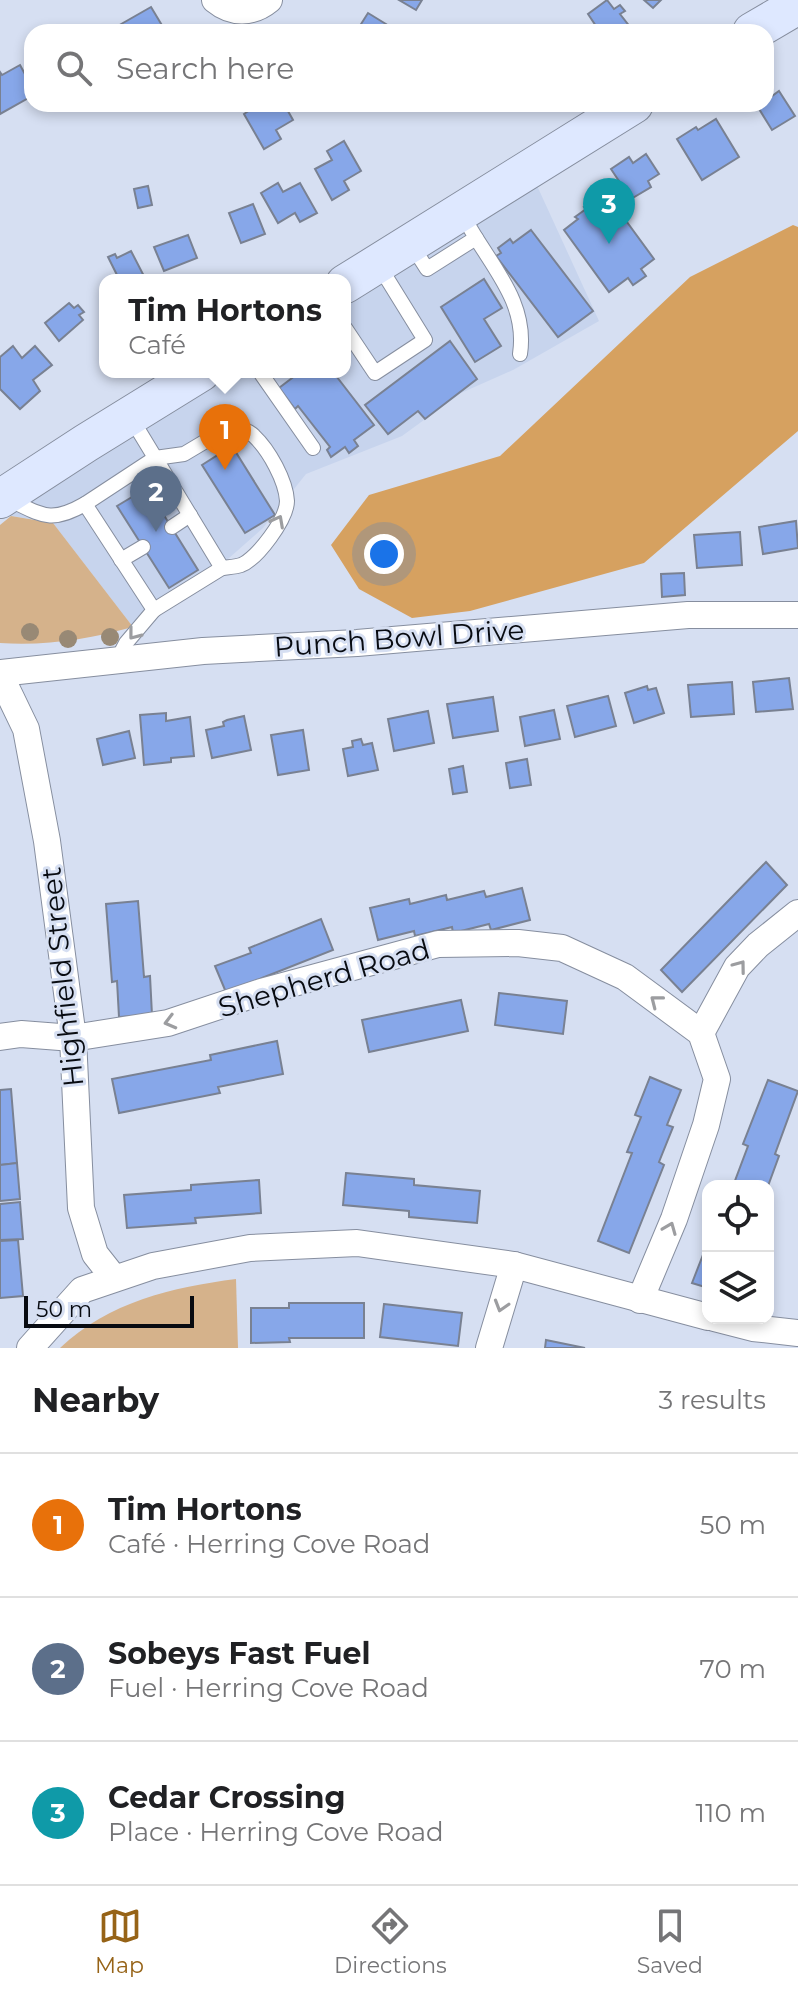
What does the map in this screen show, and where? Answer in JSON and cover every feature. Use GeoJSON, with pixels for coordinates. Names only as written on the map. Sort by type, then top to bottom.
{"type":"FeatureCollection","features":[{"type":"Feature","properties":{"kind":"main road"},"geometry":{"type":"LineString","coordinates":[[766,24],[798,5]]}},
{"type":"Feature","properties":{"kind":"main road"},"geometry":{"type":"LineString","coordinates":[[351,280],[378,263],[448,235],[623,112]]}},
{"type":"Feature","properties":{"kind":"main road"},"geometry":{"type":"LineString","coordinates":[[2,498],[191,378]]}},
{"type":"Feature","properties":{"kind":"street"},"geometry":{"type":"LineString","coordinates":[[215,0],[227,8],[247,11],[269,0]]}},
{"type":"Feature","properties":{"kind":"street","name":"Punch Bowl Drive"},"geometry":{"type":"LineString","coordinates":[[0,674],[203,651],[357,643],[688,615],[798,615]]}},
{"type":"Feature","properties":{"kind":"street","name":"Highfield Street"},"geometry":{"type":"LineString","coordinates":[[0,674],[26,729],[47,841],[73,1038],[81,1208],[95,1254],[114,1278]]}},
{"type":"Feature","properties":{"kind":"street"},"geometry":{"type":"LineString","coordinates":[[640,1300],[674,1219],[706,1125],[717,1079],[701,1033],[737,967],[758,945],[798,913]]}},
{"type":"Feature","properties":{"kind":"street","name":"Shepherd Road"},"geometry":{"type":"LineString","coordinates":[[0,1037],[21,1034],[73,1038],[168,1023],[261,992],[438,944],[479,943],[562,948],[625,977],[701,1033]]}},
{"type":"Feature","properties":{"kind":"street"},"geometry":{"type":"LineString","coordinates":[[30,1348],[82,1290],[153,1266],[250,1248],[357,1243],[514,1265],[702,1315]]}},
{"type":"Feature","properties":{"kind":"street"},"geometry":{"type":"LineString","coordinates":[[489,1348],[514,1265]]}},
{"type":"Feature","properties":{"kind":"street"},"geometry":{"type":"LineString","coordinates":[[724,1324],[751,1338],[798,1333]]}},
{"type":"Feature","properties":{"kind":"lane"},"geometry":{"type":"LineString","coordinates":[[448,235],[507,287],[524,332],[520,354]]}},
{"type":"Feature","properties":{"kind":"lane"},"geometry":{"type":"LineString","coordinates":[[351,337],[375,373],[425,340],[378,263]]}},
{"type":"Feature","properties":{"kind":"lane"},"geometry":{"type":"LineString","coordinates":[[264,378],[313,448]]}},
{"type":"Feature","properties":{"kind":"lane"},"geometry":{"type":"LineString","coordinates":[[130,416],[222,568]]}},
{"type":"Feature","properties":{"kind":"lane"},"geometry":{"type":"LineString","coordinates":[[2,498],[42,516],[65,516],[155,458],[184,454],[231,426],[254,436],[270,458],[282,480],[287,502],[282,518],[253,556],[242,565],[222,568],[154,610],[126,643],[117,660]]}},
{"type":"Feature","properties":{"kind":"lane"},"geometry":{"type":"LineString","coordinates":[[85,504],[154,610]]}},
{"type":"Feature","properties":{"kind":"lane"},"geometry":{"type":"LineString","coordinates":[[172,527],[190,515]]}},
{"type":"Feature","properties":{"kind":"lane"},"geometry":{"type":"LineString","coordinates":[[121,560],[143,547]]}},
{"type":"Feature","properties":{"kind":"shaded area"},"geometry":{"type":"Polygon","coordinates":[[[528,166],[599,321],[513,370],[461,393],[402,436],[306,474],[263,528],[204,580],[133,627],[53,523],[11,516],[29,478],[189,378],[351,378],[351,278],[528,166]]]}},
{"type":"Feature","properties":{"kind":"shaded area"},"geometry":{"type":"Polygon","coordinates":[[[793,225],[798,227],[798,431],[644,563],[470,611],[412,618],[359,589],[331,545],[369,495],[500,456],[690,277],[793,225]]]}},
{"type":"Feature","properties":{"kind":"shaded area"},"geometry":{"type":"Polygon","coordinates":[[[11,516],[53,523],[133,627],[68,641],[0,643],[0,525],[11,516]]]}},
{"type":"Feature","properties":{"kind":"shaded area"},"geometry":{"type":"Polygon","coordinates":[[[236,1279],[238,1348],[60,1348],[99,1319],[142,1299],[236,1279]]]}},
{"type":"Feature","properties":{"kind":"building"},"geometry":{"type":"Polygon","coordinates":[[[399,0],[422,0],[416,10],[399,0]]]}},
{"type":"Feature","properties":{"kind":"building"},"geometry":{"type":"Polygon","coordinates":[[[607,0],[614,9],[620,5],[625,11],[620,14],[628,24],[595,24],[588,14],[607,0]]]}},
{"type":"Feature","properties":{"kind":"building"},"geometry":{"type":"Polygon","coordinates":[[[644,0],[661,0],[653,8],[644,0]]]}},
{"type":"Feature","properties":{"kind":"building"},"geometry":{"type":"Polygon","coordinates":[[[151,7],[161,24],[121,24],[151,7]]]}},
{"type":"Feature","properties":{"kind":"building"},"geometry":{"type":"Polygon","coordinates":[[[368,13],[386,24],[361,24],[368,13]]]}},
{"type":"Feature","properties":{"kind":"building"},"geometry":{"type":"Polygon","coordinates":[[[20,65],[24,72],[24,100],[0,114],[0,72],[2,75],[20,65]]]}},
{"type":"Feature","properties":{"kind":"building"},"geometry":{"type":"Polygon","coordinates":[[[779,91],[795,116],[772,130],[761,112],[774,112],[774,95],[779,91]]]}},
{"type":"Feature","properties":{"kind":"building"},"geometry":{"type":"Polygon","coordinates":[[[288,112],[293,120],[276,130],[281,139],[264,149],[244,114],[288,112]]]}},
{"type":"Feature","properties":{"kind":"building"},"geometry":{"type":"Polygon","coordinates":[[[716,119],[739,157],[702,180],[677,139],[716,119]]]}},
{"type":"Feature","properties":{"kind":"building"},"geometry":{"type":"Polygon","coordinates":[[[344,141],[361,171],[344,181],[349,190],[332,200],[315,169],[332,160],[327,151],[344,141]]]}},
{"type":"Feature","properties":{"kind":"building"},"geometry":{"type":"Polygon","coordinates":[[[646,154],[659,174],[648,181],[651,187],[631,199],[611,169],[629,157],[633,163],[646,154]]]}},
{"type":"Feature","properties":{"kind":"building"},"geometry":{"type":"Polygon","coordinates":[[[278,183],[283,192],[300,183],[317,213],[300,222],[295,213],[278,223],[261,193],[278,183]]]}},
{"type":"Feature","properties":{"kind":"building"},"geometry":{"type":"Polygon","coordinates":[[[148,186],[152,205],[138,208],[134,189],[148,186]]]}},
{"type":"Feature","properties":{"kind":"building"},"geometry":{"type":"Polygon","coordinates":[[[605,192],[654,259],[641,269],[646,276],[633,285],[628,278],[609,292],[564,230],[578,219],[575,217],[586,209],[584,207],[605,192]]]}},
{"type":"Feature","properties":{"kind":"building"},"geometry":{"type":"Polygon","coordinates":[[[253,204],[265,234],[241,243],[229,213],[253,204]]]}},
{"type":"Feature","properties":{"kind":"building"},"geometry":{"type":"Polygon","coordinates":[[[531,230],[593,311],[558,337],[496,256],[501,253],[498,248],[510,239],[513,243],[531,230]]]}},
{"type":"Feature","properties":{"kind":"building"},"geometry":{"type":"Polygon","coordinates":[[[188,235],[197,258],[164,271],[154,247],[188,235]]]}},
{"type":"Feature","properties":{"kind":"building"},"geometry":{"type":"Polygon","coordinates":[[[131,251],[143,274],[116,274],[108,257],[115,254],[117,258],[131,251]]]}},
{"type":"Feature","properties":{"kind":"building"},"geometry":{"type":"Polygon","coordinates":[[[484,279],[502,308],[484,319],[501,346],[475,362],[441,307],[484,279]]]}},
{"type":"Feature","properties":{"kind":"building"},"geometry":{"type":"Polygon","coordinates":[[[69,303],[74,308],[78,305],[84,312],[79,315],[83,320],[59,341],[45,323],[69,303]]]}},
{"type":"Feature","properties":{"kind":"building"},"geometry":{"type":"Polygon","coordinates":[[[450,341],[477,379],[425,419],[418,411],[388,434],[365,405],[450,341]]]}},
{"type":"Feature","properties":{"kind":"building"},"geometry":{"type":"Polygon","coordinates":[[[13,346],[22,358],[35,346],[52,365],[33,380],[40,391],[20,409],[0,389],[0,357],[13,346]]]}},
{"type":"Feature","properties":{"kind":"building"},"geometry":{"type":"Polygon","coordinates":[[[292,378],[338,378],[374,425],[354,440],[358,446],[349,453],[345,447],[331,457],[327,450],[330,447],[298,406],[295,409],[279,388],[292,378]]]}},
{"type":"Feature","properties":{"kind":"building"},"geometry":{"type":"Polygon","coordinates":[[[232,446],[275,515],[245,533],[202,465],[232,446]]]}},
{"type":"Feature","properties":{"kind":"building"},"geometry":{"type":"Polygon","coordinates":[[[147,488],[198,570],[169,588],[117,506],[147,488]]]}},
{"type":"Feature","properties":{"kind":"building"},"geometry":{"type":"Polygon","coordinates":[[[796,521],[798,548],[763,554],[759,527],[796,521]]]}},
{"type":"Feature","properties":{"kind":"building"},"geometry":{"type":"Polygon","coordinates":[[[740,532],[742,565],[697,568],[694,535],[740,532]]]}},
{"type":"Feature","properties":{"kind":"building"},"geometry":{"type":"Polygon","coordinates":[[[684,573],[685,595],[662,597],[661,574],[684,573]]]}},
{"type":"Feature","properties":{"kind":"building"},"geometry":{"type":"Polygon","coordinates":[[[789,678],[793,709],[756,712],[753,682],[789,678]]]}},
{"type":"Feature","properties":{"kind":"building"},"geometry":{"type":"Polygon","coordinates":[[[732,682],[734,714],[691,717],[688,685],[732,682]]]}},
{"type":"Feature","properties":{"kind":"building"},"geometry":{"type":"Polygon","coordinates":[[[647,686],[648,690],[656,688],[664,713],[634,723],[625,693],[647,686]]]}},
{"type":"Feature","properties":{"kind":"building"},"geometry":{"type":"Polygon","coordinates":[[[608,696],[616,726],[575,737],[567,706],[608,696]]]}},
{"type":"Feature","properties":{"kind":"building"},"geometry":{"type":"Polygon","coordinates":[[[493,697],[498,731],[453,738],[447,704],[493,697]]]}},
{"type":"Feature","properties":{"kind":"building"},"geometry":{"type":"Polygon","coordinates":[[[554,710],[560,739],[525,746],[520,717],[554,710]]]}},
{"type":"Feature","properties":{"kind":"building"},"geometry":{"type":"Polygon","coordinates":[[[428,711],[434,743],[394,751],[388,719],[428,711]]]}},
{"type":"Feature","properties":{"kind":"building"},"geometry":{"type":"Polygon","coordinates":[[[166,713],[166,721],[190,717],[194,756],[144,765],[140,715],[166,713]]]}},
{"type":"Feature","properties":{"kind":"building"},"geometry":{"type":"Polygon","coordinates":[[[244,716],[251,750],[212,758],[206,730],[224,726],[223,722],[227,720],[244,716]]]}},
{"type":"Feature","properties":{"kind":"building"},"geometry":{"type":"Polygon","coordinates":[[[303,730],[309,770],[278,775],[271,735],[303,730]]]}},
{"type":"Feature","properties":{"kind":"building"},"geometry":{"type":"Polygon","coordinates":[[[129,731],[135,758],[103,765],[97,739],[129,731]]]}},
{"type":"Feature","properties":{"kind":"building"},"geometry":{"type":"Polygon","coordinates":[[[361,739],[363,745],[372,743],[378,770],[348,776],[343,749],[353,747],[352,741],[361,739]]]}},
{"type":"Feature","properties":{"kind":"building"},"geometry":{"type":"Polygon","coordinates":[[[527,759],[531,785],[510,788],[506,763],[527,759]]]}},
{"type":"Feature","properties":{"kind":"building"},"geometry":{"type":"Polygon","coordinates":[[[463,766],[467,792],[453,794],[449,769],[463,766]]]}},
{"type":"Feature","properties":{"kind":"building"},"geometry":{"type":"Polygon","coordinates":[[[766,862],[787,885],[682,992],[661,970],[766,862]]]}},
{"type":"Feature","properties":{"kind":"building"},"geometry":{"type":"Polygon","coordinates":[[[522,888],[530,920],[491,930],[489,924],[453,933],[452,927],[415,936],[414,931],[378,940],[370,908],[409,899],[410,904],[446,895],[447,900],[484,891],[486,897],[522,888]]]}},
{"type":"Feature","properties":{"kind":"building"},"geometry":{"type":"Polygon","coordinates":[[[138,901],[144,977],[150,976],[152,1015],[119,1017],[117,981],[112,982],[106,904],[138,901]]]}},
{"type":"Feature","properties":{"kind":"building"},"geometry":{"type":"Polygon","coordinates":[[[321,919],[333,950],[262,978],[228,997],[215,966],[251,953],[249,948],[321,919]]]}},
{"type":"Feature","properties":{"kind":"building"},"geometry":{"type":"Polygon","coordinates":[[[499,993],[567,1001],[563,1034],[495,1025],[499,993]]]}},
{"type":"Feature","properties":{"kind":"building"},"geometry":{"type":"Polygon","coordinates":[[[461,1000],[468,1031],[369,1052],[362,1020],[461,1000]]]}},
{"type":"Feature","properties":{"kind":"building"},"geometry":{"type":"Polygon","coordinates":[[[277,1041],[283,1074],[218,1087],[220,1093],[119,1113],[112,1079],[211,1060],[210,1055],[277,1041]]]}},
{"type":"Feature","properties":{"kind":"building"},"geometry":{"type":"Polygon","coordinates":[[[650,1077],[681,1090],[667,1125],[673,1127],[659,1162],[664,1165],[629,1253],[598,1241],[632,1153],[627,1152],[641,1117],[635,1115],[650,1077]]]}},
{"type":"Feature","properties":{"kind":"building"},"geometry":{"type":"Polygon","coordinates":[[[768,1080],[798,1091],[775,1154],[779,1156],[770,1180],[735,1180],[748,1146],[743,1144],[768,1080]]]}},
{"type":"Feature","properties":{"kind":"building"},"geometry":{"type":"Polygon","coordinates":[[[11,1089],[17,1163],[0,1165],[0,1090],[11,1089]]]}},
{"type":"Feature","properties":{"kind":"building"},"geometry":{"type":"Polygon","coordinates":[[[17,1163],[20,1199],[0,1201],[0,1165],[17,1163]]]}},
{"type":"Feature","properties":{"kind":"building"},"geometry":{"type":"Polygon","coordinates":[[[346,1173],[414,1179],[414,1185],[480,1191],[477,1223],[409,1217],[409,1211],[343,1205],[346,1173]]]}},
{"type":"Feature","properties":{"kind":"building"},"geometry":{"type":"Polygon","coordinates":[[[259,1180],[261,1213],[195,1218],[196,1223],[127,1228],[124,1195],[191,1190],[191,1185],[259,1180]]]}},
{"type":"Feature","properties":{"kind":"building"},"geometry":{"type":"Polygon","coordinates":[[[20,1202],[23,1239],[0,1240],[0,1204],[20,1202]]]}},
{"type":"Feature","properties":{"kind":"building"},"geometry":{"type":"Polygon","coordinates":[[[18,1240],[23,1296],[0,1298],[0,1241],[18,1240]]]}},
{"type":"Feature","properties":{"kind":"building"},"geometry":{"type":"Polygon","coordinates":[[[702,1257],[702,1286],[692,1283],[702,1257]]]}},
{"type":"Feature","properties":{"kind":"building"},"geometry":{"type":"Polygon","coordinates":[[[289,1303],[364,1303],[364,1338],[289,1338],[290,1342],[251,1343],[251,1308],[289,1308],[289,1303]]]}},
{"type":"Feature","properties":{"kind":"building"},"geometry":{"type":"Polygon","coordinates":[[[384,1304],[462,1313],[458,1346],[380,1337],[384,1304]]]}},
{"type":"Feature","properties":{"kind":"building"},"geometry":{"type":"Polygon","coordinates":[[[546,1340],[585,1348],[545,1348],[546,1340]]]}},
{"type":"Feature","properties":{"kind":"place","name":"Cedar Crossing"},"geometry":{"type":"Point","coordinates":[609,244]}},
{"type":"Feature","properties":{"kind":"place","name":"Tim Hortons"},"geometry":{"type":"Point","coordinates":[225,470]}},
{"type":"Feature","properties":{"kind":"place","name":"Sobeys Fast Fuel"},"geometry":{"type":"Point","coordinates":[156,532]}}]}
